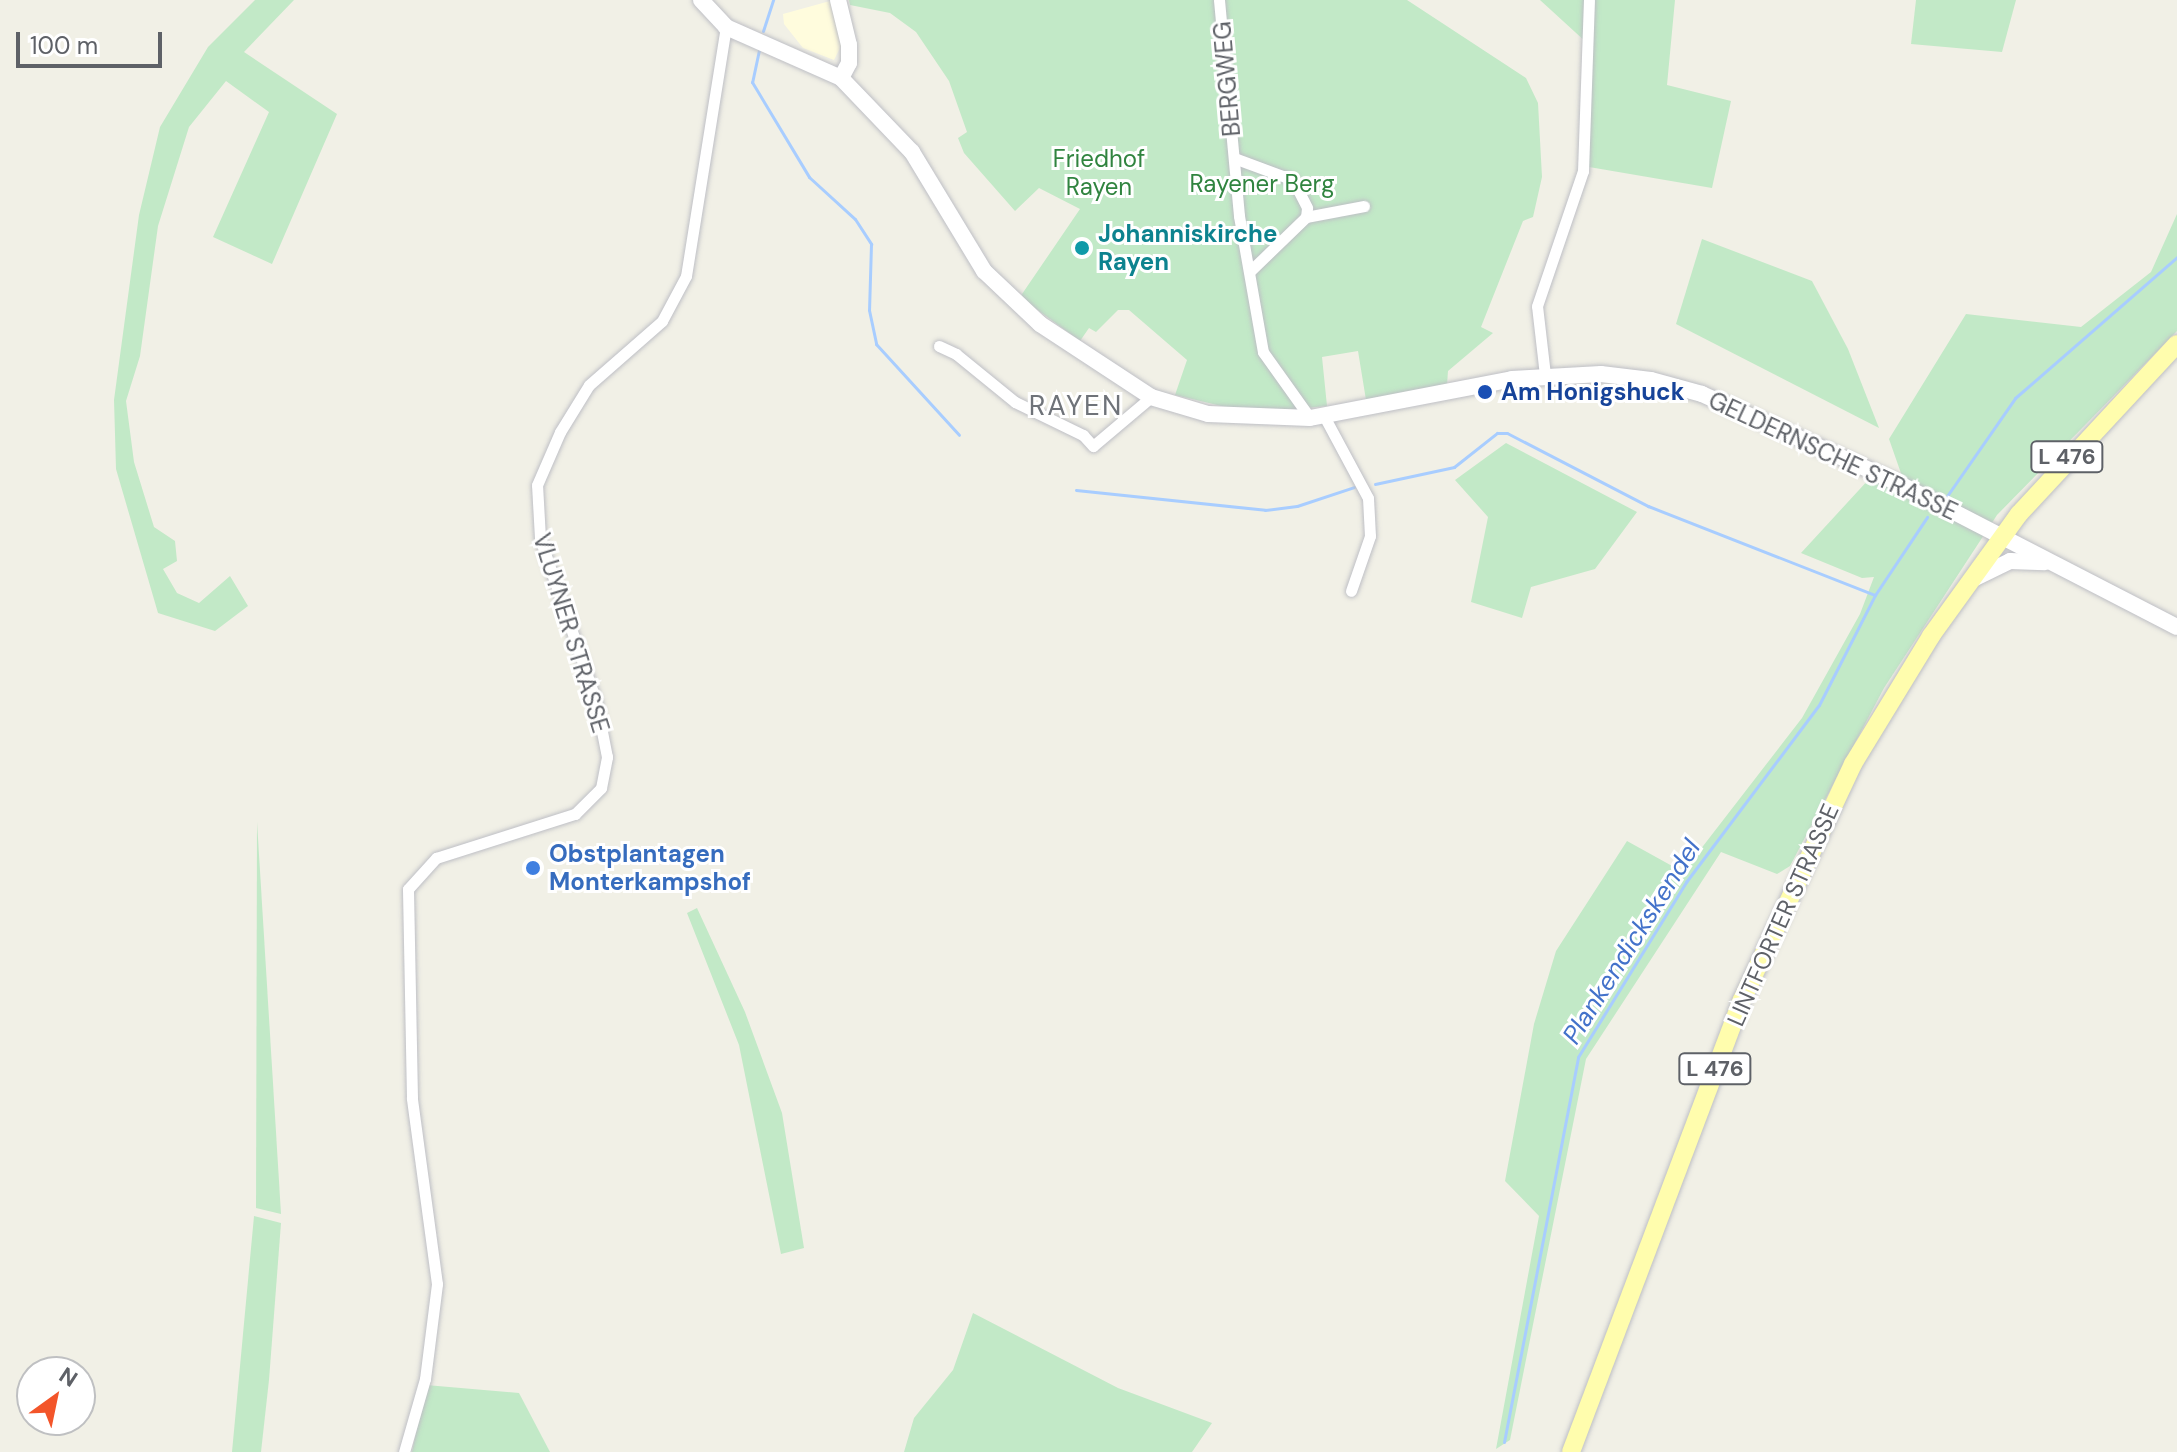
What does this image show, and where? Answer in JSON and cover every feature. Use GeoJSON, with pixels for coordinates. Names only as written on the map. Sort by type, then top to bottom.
{"type":"FeatureCollection","features":[{"type":"Feature","properties":{"kind":"main road","name":"GELDERNSCHE STRASSE"},"geometry":{"type":"LineString","coordinates":[[701,0],[726,27],[841,78],[912,152],[984,271],[1040,324],[1151,397],[1208,414],[1317,417],[1545,375],[1625,376],[1702,394],[2003,536],[2177,627]]}},
{"type":"Feature","properties":{"kind":"main road"},"geometry":{"type":"LineString","coordinates":[[838,0],[849,45],[849,63],[841,78]]}},
{"type":"Feature","properties":{"kind":"main road","name":"LINTFORTER STRASSE"},"geometry":{"type":"LineString","coordinates":[[1571,1452],[1742,1000],[1794,879],[1853,764],[2003,536],[2063,462],[2177,344]]}},
{"type":"Feature","properties":{"kind":"main road"},"geometry":{"type":"LineString","coordinates":[[1972,580],[2010,561],[2051,563]]}},
{"type":"Feature","properties":{"kind":"street","name":"BERGWEG"},"geometry":{"type":"LineString","coordinates":[[1219,0],[1234,158],[1263,352],[1317,417]]}},
{"type":"Feature","properties":{"kind":"street"},"geometry":{"type":"LineString","coordinates":[[1545,375],[1537,306],[1583,171],[1589,0]]}},
{"type":"Feature","properties":{"kind":"street","name":"VLUYNER STRASSE"},"geometry":{"type":"LineString","coordinates":[[404,1452],[425,1379],[437,1284],[412,1098],[408,889],[436,858],[575,814],[601,788],[607,757],[596,701],[540,538],[537,485],[560,432],[589,385],[662,321],[686,276],[726,27]]}},
{"type":"Feature","properties":{"kind":"street","name":"BERGWEG"},"geometry":{"type":"LineString","coordinates":[[1234,158],[1293,180],[1300,187],[1306,217]]}},
{"type":"Feature","properties":{"kind":"street"},"geometry":{"type":"LineString","coordinates":[[1250,271],[1306,217],[1364,206]]}},
{"type":"Feature","properties":{"kind":"street"},"geometry":{"type":"LineString","coordinates":[[939,346],[956,354],[1015,402],[1083,435],[1093,446],[1151,397]]}},
{"type":"Feature","properties":{"kind":"street"},"geometry":{"type":"LineString","coordinates":[[1317,417],[1368,498],[1370,536],[1351,591]]}},
{"type":"Feature","properties":{"kind":"shaded area"},"geometry":{"type":"Polygon","coordinates":[[[830,1],[842,44],[834,60],[803,48],[784,24],[783,14],[830,1]]]}},
{"type":"Feature","properties":{"kind":"green space"},"geometry":{"type":"Polygon","coordinates":[[[255,0],[294,0],[244,52],[337,114],[272,264],[213,237],[269,112],[226,81],[189,127],[158,226],[140,356],[126,401],[134,462],[154,527],[175,541],[177,561],[163,569],[177,593],[199,603],[230,576],[248,606],[215,631],[158,613],[116,469],[114,400],[139,215],[160,127],[208,47],[255,0]]]}},
{"type":"Feature","properties":{"kind":"green space","name":"Rayener Berg"},"geometry":{"type":"Polygon","coordinates":[[[849,0],[1407,0],[1526,78],[1538,103],[1542,177],[1533,217],[1523,221],[1481,327],[1493,333],[1448,371],[1447,385],[1366,400],[1358,351],[1322,357],[1327,406],[1251,413],[1175,395],[1187,360],[1129,310],[1118,310],[1096,332],[1089,328],[1080,341],[1020,297],[1080,209],[1039,188],[1015,211],[964,153],[958,138],[967,132],[949,81],[916,32],[890,13],[850,5],[849,0]]]}},
{"type":"Feature","properties":{"kind":"green space"},"geometry":{"type":"Polygon","coordinates":[[[1540,0],[1675,0],[1667,85],[1731,101],[1712,188],[1589,167],[1579,149],[1587,43],[1540,0]]]}},
{"type":"Feature","properties":{"kind":"green space"},"geometry":{"type":"Polygon","coordinates":[[[1916,0],[2016,0],[2002,52],[1911,44],[1916,0]]]}},
{"type":"Feature","properties":{"kind":"green space"},"geometry":{"type":"Polygon","coordinates":[[[2177,214],[2177,331],[1997,515],[1884,688],[1790,866],[1777,874],[1721,852],[1586,1059],[1510,1440],[1496,1449],[1539,1216],[1505,1181],[1534,1024],[1556,951],[1627,841],[1683,872],[1802,718],[1860,614],[1874,577],[1862,578],[1801,553],[1870,478],[1903,479],[1889,439],[1966,314],[2081,327],[2151,272],[2177,214]]]}},
{"type":"Feature","properties":{"kind":"green space"},"geometry":{"type":"Polygon","coordinates":[[[1702,239],[1812,281],[1848,349],[1879,428],[1676,324],[1702,239]]]}},
{"type":"Feature","properties":{"kind":"green space"},"geometry":{"type":"Polygon","coordinates":[[[1506,443],[1637,512],[1595,569],[1531,587],[1522,618],[1471,602],[1488,517],[1455,480],[1506,443]]]}},
{"type":"Feature","properties":{"kind":"green space"},"geometry":{"type":"Polygon","coordinates":[[[257,822],[281,1214],[256,1208],[257,822]]]}},
{"type":"Feature","properties":{"kind":"green space"},"geometry":{"type":"Polygon","coordinates":[[[697,908],[745,1012],[782,1113],[804,1248],[781,1254],[739,1045],[687,913],[697,908]]]}},
{"type":"Feature","properties":{"kind":"green space"},"geometry":{"type":"Polygon","coordinates":[[[254,1216],[281,1223],[269,1380],[261,1452],[232,1452],[254,1216]]]}},
{"type":"Feature","properties":{"kind":"green space"},"geometry":{"type":"Polygon","coordinates":[[[973,1313],[1118,1388],[1212,1423],[1192,1452],[904,1452],[914,1418],[953,1370],[973,1313]]]}},
{"type":"Feature","properties":{"kind":"green space"},"geometry":{"type":"Polygon","coordinates":[[[426,1385],[519,1393],[550,1452],[412,1452],[426,1385]]]}},
{"type":"Feature","properties":{"kind":"waterway"},"geometry":{"type":"LineString","coordinates":[[763,31],[773,0]]}},
{"type":"Feature","properties":{"kind":"waterway"},"geometry":{"type":"LineString","coordinates":[[759,50],[752,82],[809,177],[855,219],[871,244],[869,310],[876,344],[959,435]]}},
{"type":"Feature","properties":{"kind":"waterway","name":"Plankendickskendel"},"geometry":{"type":"LineString","coordinates":[[1947,496],[2015,398],[2177,257]]}},
{"type":"Feature","properties":{"kind":"waterway"},"geometry":{"type":"LineString","coordinates":[[1375,484],[1454,467],[1497,433],[1507,433],[1648,506],[1875,595]]}},
{"type":"Feature","properties":{"kind":"waterway"},"geometry":{"type":"LineString","coordinates":[[1076,490],[1265,510],[1297,506],[1354,487]]}},
{"type":"Feature","properties":{"kind":"waterway","name":"Plankendickskendel"},"geometry":{"type":"LineString","coordinates":[[1504,1442],[1578,1057],[1686,882],[1819,705],[1875,595],[1927,517]]}},
{"type":"Feature","properties":{"kind":"place","name":"Johanniskirche Rayen"},"geometry":{"type":"Point","coordinates":[1082,248]}},
{"type":"Feature","properties":{"kind":"place","name":"Am Honigshuck"},"geometry":{"type":"Point","coordinates":[1485,392]}},
{"type":"Feature","properties":{"kind":"place","name":"Obstplantagen Monterkampshof"},"geometry":{"type":"Point","coordinates":[533,868]}},
{"type":"Feature","properties":{"kind":"district","name":"RAYEN"},"geometry":{"type":"Point","coordinates":[1076,406]}},
{"type":"Feature","properties":{"kind":"park label","name":"Friedhof Rayen"},"geometry":{"type":"Point","coordinates":[1099,173]}}]}
